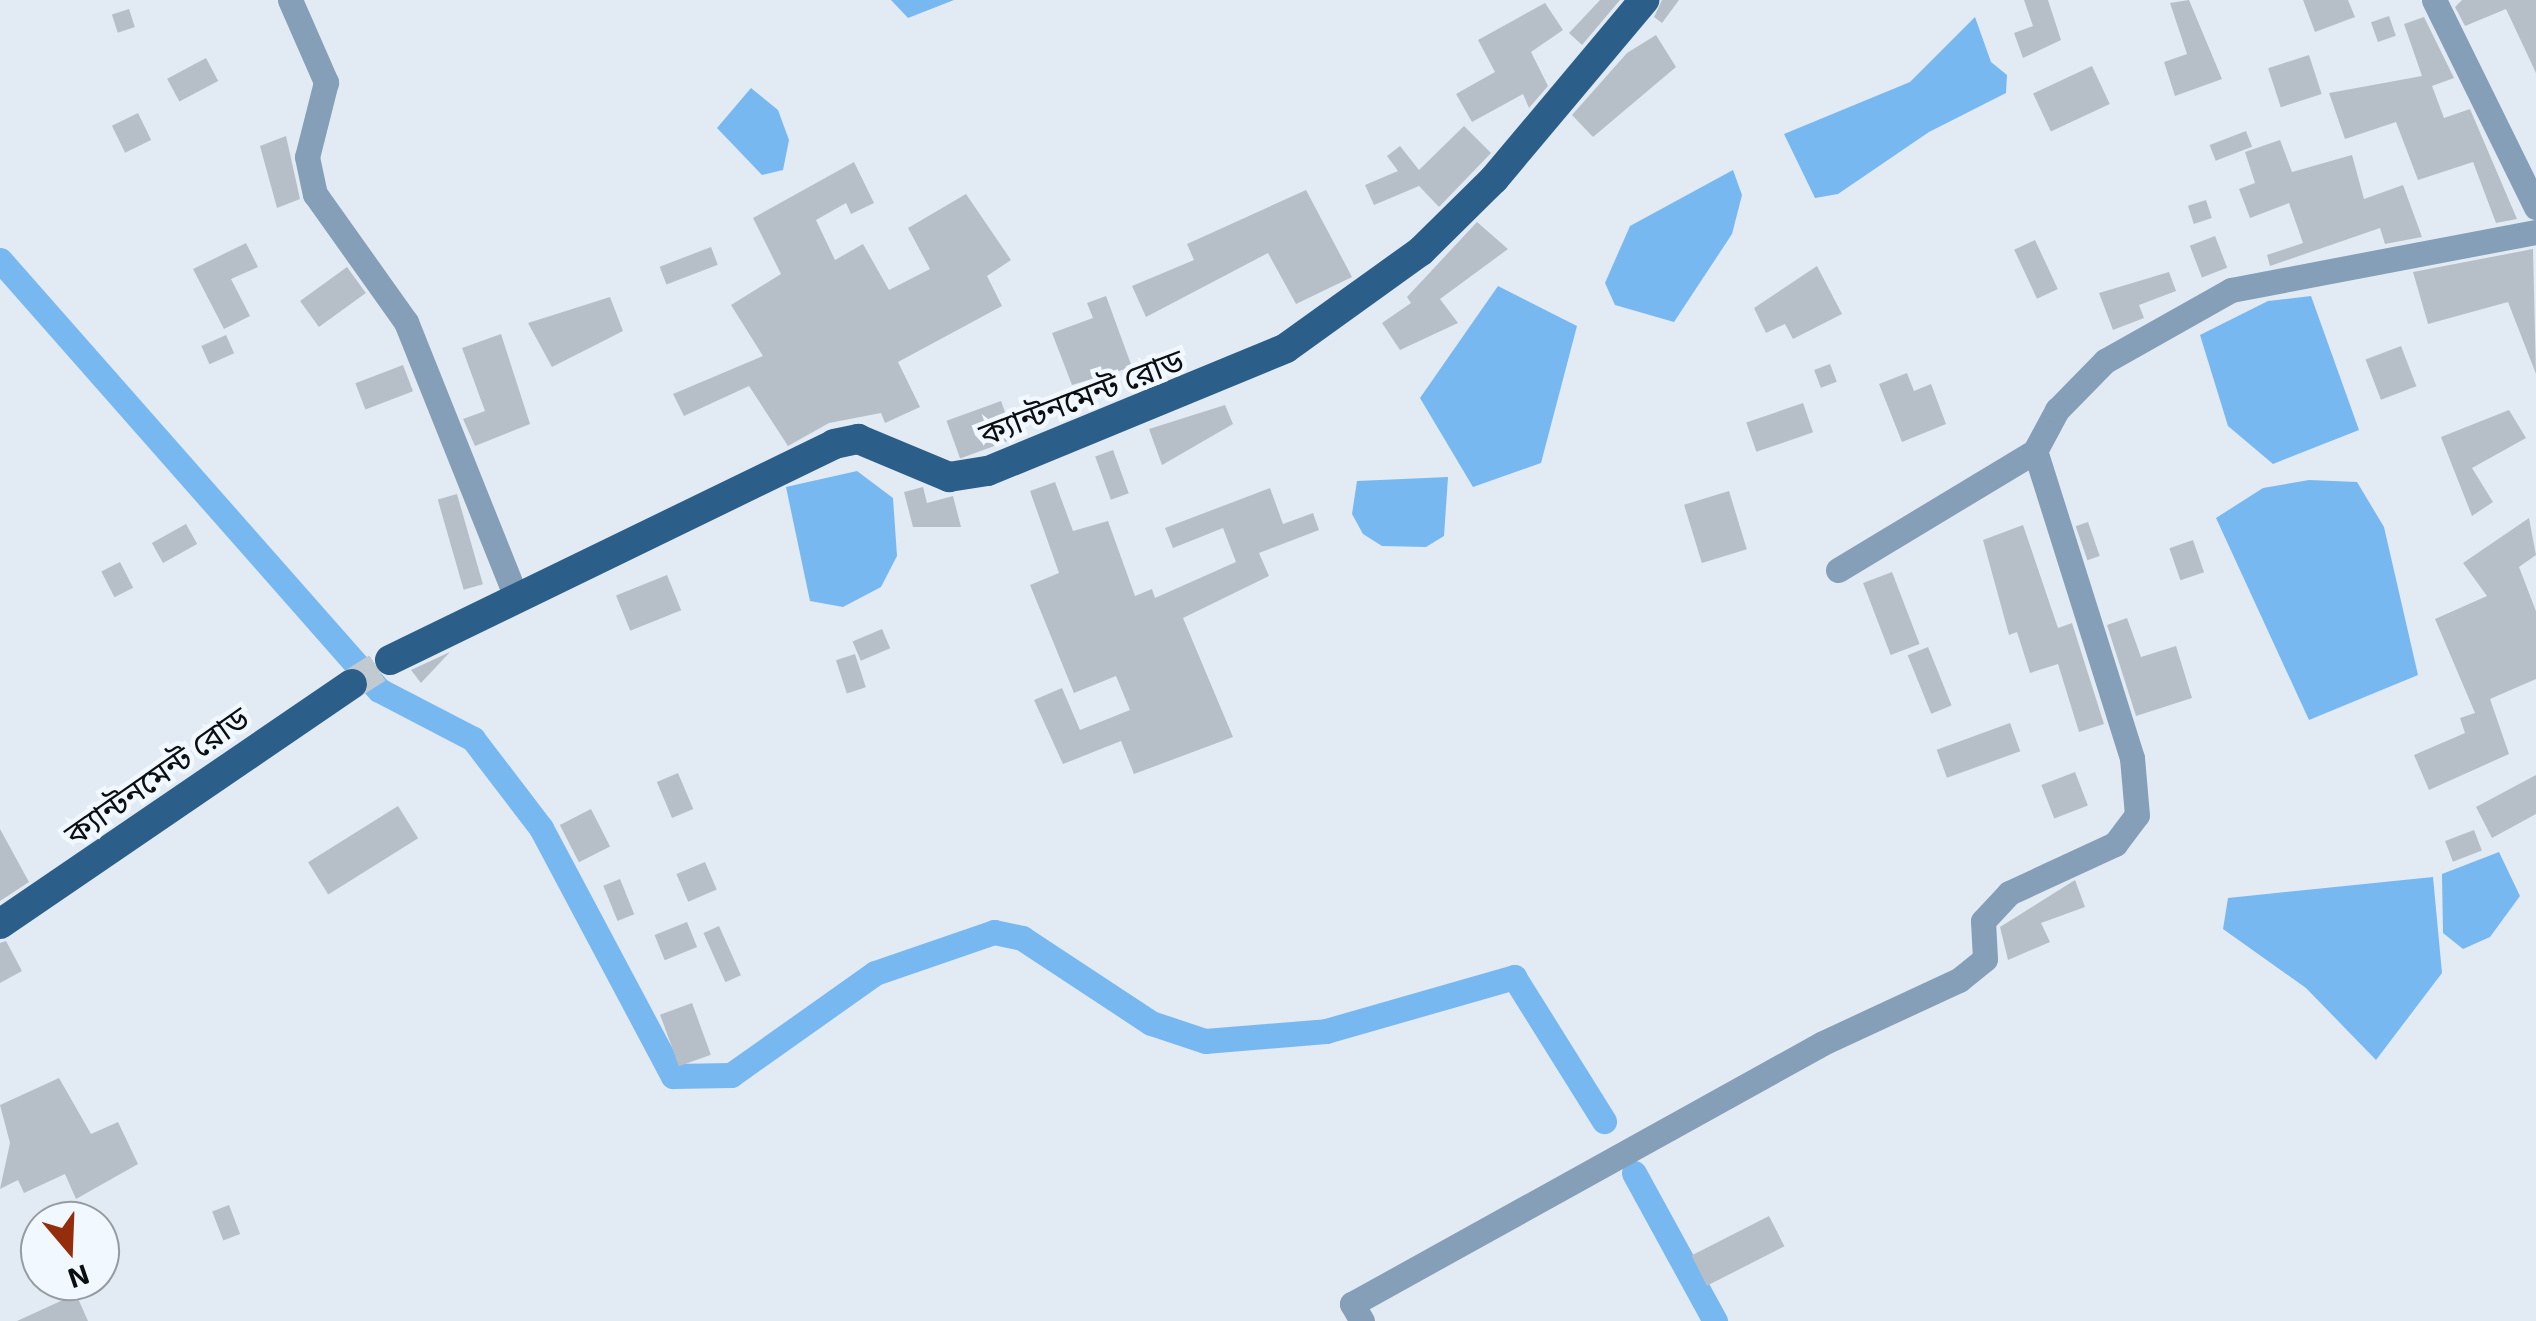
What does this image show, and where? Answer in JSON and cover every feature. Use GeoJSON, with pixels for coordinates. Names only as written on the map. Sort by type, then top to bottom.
{"type":"FeatureCollection","features":[{"type":"Feature","properties":{"kind":"main road","name":"ক্যান্টনমেন্ট রোড"},"geometry":{"type":"LineString","coordinates":[[390,660],[514,592],[834,444],[858,439],[949,477],[988,472],[1286,348],[1446,227],[1644,0]]}},
{"type":"Feature","properties":{"kind":"main road","name":"ক্যান্টনমেন্ট রোড"},"geometry":{"type":"LineString","coordinates":[[0,924],[352,684]]}},
{"type":"Feature","properties":{"kind":"street"},"geometry":{"type":"LineString","coordinates":[[290,0],[326,82],[307,158],[315,194],[406,322],[514,592]]}},
{"type":"Feature","properties":{"kind":"street"},"geometry":{"type":"LineString","coordinates":[[2434,0],[2536,207]]}},
{"type":"Feature","properties":{"kind":"street"},"geometry":{"type":"LineString","coordinates":[[1838,570],[2036,450],[2057,410],[2105,360],[2232,290],[2536,232]]}},
{"type":"Feature","properties":{"kind":"street"},"geometry":{"type":"LineString","coordinates":[[1362,1321],[1352,1304],[1823,1043],[1958,980],[1985,959],[1982,921],[2009,893],[2115,844],[2137,815],[2132,758],[2036,450]]}},
{"type":"Feature","properties":{"kind":"water"},"geometry":{"type":"Polygon","coordinates":[[[891,0],[954,0],[908,18],[891,0]]]}},
{"type":"Feature","properties":{"kind":"water"},"geometry":{"type":"Polygon","coordinates":[[[1975,17],[1991,62],[2007,75],[2006,93],[1929,132],[1838,194],[1815,198],[1784,134],[1910,82],[1975,17]]]}},
{"type":"Feature","properties":{"kind":"water"},"geometry":{"type":"Polygon","coordinates":[[[751,88],[778,110],[789,140],[783,170],[762,175],[717,128],[751,88]]]}},
{"type":"Feature","properties":{"kind":"water"},"geometry":{"type":"Polygon","coordinates":[[[1733,170],[1742,195],[1732,234],[1674,322],[1615,305],[1605,283],[1630,226],[1733,170]]]}},
{"type":"Feature","properties":{"kind":"water"},"geometry":{"type":"Polygon","coordinates":[[[1498,286],[1577,326],[1541,463],[1473,487],[1420,398],[1498,286]]]}},
{"type":"Feature","properties":{"kind":"water"},"geometry":{"type":"Polygon","coordinates":[[[2311,296],[2359,430],[2273,464],[2228,426],[2200,335],[2268,301],[2311,296]]]}},
{"type":"Feature","properties":{"kind":"water"},"geometry":{"type":"Polygon","coordinates":[[[857,471],[893,498],[897,556],[881,587],[843,607],[810,601],[786,487],[857,471]]]}},
{"type":"Feature","properties":{"kind":"water"},"geometry":{"type":"Polygon","coordinates":[[[1448,477],[1444,536],[1426,547],[1382,546],[1363,534],[1352,514],[1357,481],[1448,477]]]}},
{"type":"Feature","properties":{"kind":"water"},"geometry":{"type":"Polygon","coordinates":[[[2309,480],[2357,482],[2384,527],[2418,675],[2309,720],[2216,518],[2263,488],[2309,480]]]}},
{"type":"Feature","properties":{"kind":"water"},"geometry":{"type":"Polygon","coordinates":[[[2499,852],[2520,896],[2490,937],[2463,949],[2443,933],[2442,874],[2499,852]]]}},
{"type":"Feature","properties":{"kind":"water"},"geometry":{"type":"Polygon","coordinates":[[[2433,877],[2442,973],[2376,1060],[2306,988],[2223,929],[2228,898],[2433,877]]]}},
{"type":"Feature","properties":{"kind":"building"},"geometry":{"type":"Polygon","coordinates":[[[1600,0],[1620,0],[1582,45],[1569,33],[1600,0]]]}},
{"type":"Feature","properties":{"kind":"building"},"geometry":{"type":"Polygon","coordinates":[[[1662,0],[1679,0],[1662,23],[1654,17],[1662,0]]]}},
{"type":"Feature","properties":{"kind":"building"},"geometry":{"type":"Polygon","coordinates":[[[2024,0],[2048,0],[2061,40],[2023,58],[2014,33],[2033,26],[2024,0]]]}},
{"type":"Feature","properties":{"kind":"building"},"geometry":{"type":"Polygon","coordinates":[[[2189,0],[2222,79],[2175,96],[2164,62],[2187,54],[2170,3],[2189,0]]]}},
{"type":"Feature","properties":{"kind":"building"},"geometry":{"type":"Polygon","coordinates":[[[2303,0],[2348,0],[2355,17],[2315,32],[2303,0]]]}},
{"type":"Feature","properties":{"kind":"building"},"geometry":{"type":"Polygon","coordinates":[[[2462,0],[2536,0],[2536,73],[2506,9],[2465,26],[2455,7],[2462,0]]]}},
{"type":"Feature","properties":{"kind":"building"},"geometry":{"type":"Polygon","coordinates":[[[1545,3],[1563,30],[1531,52],[1548,86],[1529,108],[1523,94],[1472,122],[1456,94],[1495,72],[1478,40],[1545,3]]]}},
{"type":"Feature","properties":{"kind":"building"},"geometry":{"type":"Polygon","coordinates":[[[129,9],[135,27],[118,33],[112,15],[129,9]]]}},
{"type":"Feature","properties":{"kind":"building"},"geometry":{"type":"Polygon","coordinates":[[[2389,16],[2396,36],[2378,42],[2371,22],[2389,16]]]}},
{"type":"Feature","properties":{"kind":"building"},"geometry":{"type":"Polygon","coordinates":[[[2424,17],[2454,78],[2432,86],[2444,118],[2470,109],[2517,219],[2496,223],[2473,162],[2418,180],[2396,122],[2345,139],[2329,93],[2422,76],[2404,24],[2424,17]]]}},
{"type":"Feature","properties":{"kind":"building"},"geometry":{"type":"Polygon","coordinates":[[[1656,35],[1676,67],[1593,137],[1572,115],[1627,53],[1656,35]]]}},
{"type":"Feature","properties":{"kind":"building"},"geometry":{"type":"Polygon","coordinates":[[[2309,55],[2322,94],[2281,107],[2268,68],[2309,55]]]}},
{"type":"Feature","properties":{"kind":"building"},"geometry":{"type":"Polygon","coordinates":[[[206,58],[218,81],[179,102],[167,79],[206,58]]]}},
{"type":"Feature","properties":{"kind":"building"},"geometry":{"type":"Polygon","coordinates":[[[2092,66],[2110,104],[2051,132],[2033,93],[2092,66]]]}},
{"type":"Feature","properties":{"kind":"building"},"geometry":{"type":"Polygon","coordinates":[[[138,113],[151,140],[125,153],[112,126],[138,113]]]}},
{"type":"Feature","properties":{"kind":"building"},"geometry":{"type":"Polygon","coordinates":[[[1464,126],[1491,153],[1439,207],[1419,186],[1374,205],[1365,185],[1398,171],[1387,156],[1400,146],[1419,170],[1464,126]]]}},
{"type":"Feature","properties":{"kind":"building"},"geometry":{"type":"Polygon","coordinates":[[[2246,131],[2252,147],[2216,161],[2210,145],[2246,131]]]}},
{"type":"Feature","properties":{"kind":"building"},"geometry":{"type":"Polygon","coordinates":[[[286,136],[300,199],[277,208],[260,146],[286,136]]]}},
{"type":"Feature","properties":{"kind":"building"},"geometry":{"type":"Polygon","coordinates":[[[2280,140],[2292,172],[2352,155],[2364,199],[2403,185],[2422,237],[2385,244],[2380,228],[2270,266],[2267,255],[2303,243],[2289,203],[2250,218],[2239,189],[2255,183],[2245,152],[2280,140]]]}},
{"type":"Feature","properties":{"kind":"building"},"geometry":{"type":"Polygon","coordinates":[[[854,162],[874,203],[851,214],[846,203],[816,220],[835,260],[863,244],[889,290],[930,269],[908,228],[966,194],[1011,260],[987,276],[1002,306],[898,362],[920,407],[885,423],[881,413],[829,423],[788,446],[749,386],[684,416],[673,394],[763,356],[731,305],[781,274],[753,218],[854,162]]]}},
{"type":"Feature","properties":{"kind":"building"},"geometry":{"type":"Polygon","coordinates":[[[1306,190],[1352,277],[1296,304],[1268,253],[1146,317],[1132,286],[1194,260],[1187,244],[1306,190]]]}},
{"type":"Feature","properties":{"kind":"building"},"geometry":{"type":"Polygon","coordinates":[[[2206,200],[2212,218],[2194,224],[2188,206],[2206,200]]]}},
{"type":"Feature","properties":{"kind":"building"},"geometry":{"type":"Polygon","coordinates":[[[1477,222],[1508,249],[1440,299],[1458,323],[1400,350],[1382,323],[1411,303],[1407,297],[1477,222]]]}},
{"type":"Feature","properties":{"kind":"building"},"geometry":{"type":"Polygon","coordinates":[[[2215,236],[2227,268],[2202,277],[2190,246],[2215,236]]]}},
{"type":"Feature","properties":{"kind":"building"},"geometry":{"type":"Polygon","coordinates":[[[2035,240],[2058,289],[2037,299],[2014,250],[2035,240]]]}},
{"type":"Feature","properties":{"kind":"building"},"geometry":{"type":"Polygon","coordinates":[[[246,243],[258,267],[231,279],[250,316],[224,329],[193,269],[246,243]]]}},
{"type":"Feature","properties":{"kind":"building"},"geometry":{"type":"Polygon","coordinates":[[[711,247],[718,265],[666,284],[660,267],[711,247]]]}},
{"type":"Feature","properties":{"kind":"building"},"geometry":{"type":"Polygon","coordinates":[[[2533,249],[2536,374],[2508,302],[2428,324],[2413,272],[2533,249]]]}},
{"type":"Feature","properties":{"kind":"building"},"geometry":{"type":"Polygon","coordinates":[[[1817,266],[1842,314],[1793,339],[1785,324],[1766,333],[1754,308],[1817,266]]]}},
{"type":"Feature","properties":{"kind":"building"},"geometry":{"type":"Polygon","coordinates":[[[347,267],[366,293],[319,327],[300,301],[347,267]]]}},
{"type":"Feature","properties":{"kind":"building"},"geometry":{"type":"Polygon","coordinates":[[[2169,272],[2176,291],[2139,305],[2144,318],[2113,330],[2099,293],[2169,272]]]}},
{"type":"Feature","properties":{"kind":"building"},"geometry":{"type":"Polygon","coordinates":[[[1106,296],[1132,367],[1072,385],[1052,333],[1093,318],[1087,303],[1106,296]]]}},
{"type":"Feature","properties":{"kind":"building"},"geometry":{"type":"Polygon","coordinates":[[[610,297],[623,331],[552,367],[528,323],[610,297]]]}},
{"type":"Feature","properties":{"kind":"building"},"geometry":{"type":"Polygon","coordinates":[[[501,334],[530,424],[475,446],[463,419],[485,411],[462,348],[501,334]]]}},
{"type":"Feature","properties":{"kind":"building"},"geometry":{"type":"Polygon","coordinates":[[[226,335],[234,353],[209,364],[201,346],[226,335]]]}},
{"type":"Feature","properties":{"kind":"building"},"geometry":{"type":"Polygon","coordinates":[[[2401,346],[2416,386],[2381,400],[2366,360],[2401,346]]]}},
{"type":"Feature","properties":{"kind":"building"},"geometry":{"type":"Polygon","coordinates":[[[1830,364],[1837,382],[1821,388],[1814,370],[1830,364]]]}},
{"type":"Feature","properties":{"kind":"building"},"geometry":{"type":"Polygon","coordinates":[[[403,365],[413,391],[365,409],[355,383],[403,365]]]}},
{"type":"Feature","properties":{"kind":"building"},"geometry":{"type":"Polygon","coordinates":[[[1907,373],[1914,391],[1931,384],[1946,424],[1902,442],[1879,384],[1907,373]]]}},
{"type":"Feature","properties":{"kind":"building"},"geometry":{"type":"Polygon","coordinates":[[[1001,401],[1015,439],[960,458],[946,421],[1001,401]]]}},
{"type":"Feature","properties":{"kind":"building"},"geometry":{"type":"Polygon","coordinates":[[[1803,403],[1813,432],[1756,452],[1746,423],[1803,403]]]}},
{"type":"Feature","properties":{"kind":"building"},"geometry":{"type":"Polygon","coordinates":[[[1225,405],[1233,424],[1162,465],[1149,429],[1225,405]]]}},
{"type":"Feature","properties":{"kind":"building"},"geometry":{"type":"Polygon","coordinates":[[[2509,410],[2526,438],[2472,468],[2493,502],[2472,516],[2441,437],[2509,410]]]}},
{"type":"Feature","properties":{"kind":"building"},"geometry":{"type":"Polygon","coordinates":[[[1113,450],[1129,493],[1111,500],[1095,456],[1113,450]]]}},
{"type":"Feature","properties":{"kind":"building"},"geometry":{"type":"Polygon","coordinates":[[[1055,482],[1073,531],[1108,521],[1135,596],[1152,589],[1155,598],[1236,562],[1223,528],[1173,548],[1165,528],[1270,488],[1283,524],[1313,513],[1319,530],[1259,553],[1269,576],[1183,618],[1233,737],[1134,774],[1121,741],[1063,764],[1034,700],[1062,688],[1080,730],[1130,710],[1116,676],[1074,693],[1030,585],[1059,573],[1030,491],[1055,482]]]}},
{"type":"Feature","properties":{"kind":"building"},"geometry":{"type":"Polygon","coordinates":[[[923,487],[927,503],[953,496],[961,527],[913,527],[904,492],[923,487]]]}},
{"type":"Feature","properties":{"kind":"building"},"geometry":{"type":"Polygon","coordinates":[[[1729,491],[1747,549],[1702,563],[1684,505],[1729,491]]]}},
{"type":"Feature","properties":{"kind":"building"},"geometry":{"type":"Polygon","coordinates":[[[457,494],[483,584],[464,590],[438,500],[457,494]]]}},
{"type":"Feature","properties":{"kind":"building"},"geometry":{"type":"Polygon","coordinates":[[[2529,518],[2536,555],[2519,567],[2536,611],[2536,679],[2490,699],[2509,754],[2429,790],[2414,755],[2465,733],[2460,718],[2475,713],[2435,619],[2487,596],[2463,563],[2529,518]]]}},
{"type":"Feature","properties":{"kind":"building"},"geometry":{"type":"Polygon","coordinates":[[[2088,522],[2100,556],[2087,560],[2076,526],[2088,522]]]}},
{"type":"Feature","properties":{"kind":"building"},"geometry":{"type":"Polygon","coordinates":[[[186,524],[197,544],[163,563],[152,543],[186,524]]]}},
{"type":"Feature","properties":{"kind":"building"},"geometry":{"type":"Polygon","coordinates":[[[2023,525],[2058,628],[2072,623],[2104,724],[2079,732],[2058,664],[2030,673],[2017,632],[2009,635],[1983,540],[2023,525]]]}},
{"type":"Feature","properties":{"kind":"building"},"geometry":{"type":"Polygon","coordinates":[[[2193,540],[2204,572],[2180,580],[2169,548],[2193,540]]]}},
{"type":"Feature","properties":{"kind":"building"},"geometry":{"type":"Polygon","coordinates":[[[120,562],[133,588],[114,597],[101,572],[120,562]]]}},
{"type":"Feature","properties":{"kind":"building"},"geometry":{"type":"Polygon","coordinates":[[[1892,572],[1920,644],[1891,655],[1863,583],[1892,572]]]}},
{"type":"Feature","properties":{"kind":"building"},"geometry":{"type":"Polygon","coordinates":[[[667,575],[681,610],[630,631],[616,596],[667,575]]]}},
{"type":"Feature","properties":{"kind":"building"},"geometry":{"type":"Polygon","coordinates":[[[2127,618],[2141,657],[2176,646],[2192,698],[2136,716],[2107,625],[2127,618]]]}},
{"type":"Feature","properties":{"kind":"building"},"geometry":{"type":"Polygon","coordinates":[[[882,629],[890,648],[861,661],[853,642],[882,629]]]}},
{"type":"Feature","properties":{"kind":"building"},"geometry":{"type":"Polygon","coordinates":[[[1928,647],[1952,705],[1931,714],[1908,655],[1928,647]]]}},
{"type":"Feature","properties":{"kind":"building"},"geometry":{"type":"Polygon","coordinates":[[[450,652],[421,683],[411,670],[450,652]]]}},
{"type":"Feature","properties":{"kind":"building"},"geometry":{"type":"Polygon","coordinates":[[[855,654],[866,687],[847,693],[836,660],[855,654]]]}},
{"type":"Feature","properties":{"kind":"building"},"geometry":{"type":"Polygon","coordinates":[[[2010,723],[2020,751],[1947,778],[1937,750],[2010,723]]]}},
{"type":"Feature","properties":{"kind":"building"},"geometry":{"type":"Polygon","coordinates":[[[2075,772],[2088,806],[2054,819],[2041,785],[2075,772]]]}},
{"type":"Feature","properties":{"kind":"building"},"geometry":{"type":"Polygon","coordinates":[[[678,773],[693,809],[672,818],[657,782],[678,773]]]}},
{"type":"Feature","properties":{"kind":"building"},"geometry":{"type":"Polygon","coordinates":[[[2536,775],[2536,814],[2492,838],[2476,807],[2536,775]]]}},
{"type":"Feature","properties":{"kind":"building"},"geometry":{"type":"Polygon","coordinates":[[[398,806],[418,838],[328,894],[308,862],[398,806]]]}},
{"type":"Feature","properties":{"kind":"building"},"geometry":{"type":"Polygon","coordinates":[[[591,809],[610,846],[579,862],[560,825],[591,809]]]}},
{"type":"Feature","properties":{"kind":"building"},"geometry":{"type":"Polygon","coordinates":[[[0,829],[29,882],[0,901],[0,829]]]}},
{"type":"Feature","properties":{"kind":"building"},"geometry":{"type":"Polygon","coordinates":[[[2474,830],[2482,851],[2453,862],[2445,841],[2474,830]]]}},
{"type":"Feature","properties":{"kind":"building"},"geometry":{"type":"Polygon","coordinates":[[[705,862],[717,890],[688,902],[676,874],[705,862]]]}},
{"type":"Feature","properties":{"kind":"building"},"geometry":{"type":"Polygon","coordinates":[[[620,879],[634,914],[618,921],[603,886],[620,879]]]}},
{"type":"Feature","properties":{"kind":"building"},"geometry":{"type":"Polygon","coordinates":[[[2075,880],[2085,907],[2041,923],[2050,942],[2008,960],[2000,927],[2075,880]]]}},
{"type":"Feature","properties":{"kind":"building"},"geometry":{"type":"Polygon","coordinates":[[[687,922],[697,947],[665,960],[655,935],[687,922]]]}},
{"type":"Feature","properties":{"kind":"building"},"geometry":{"type":"Polygon","coordinates":[[[719,926],[741,975],[725,982],[703,933],[719,926]]]}},
{"type":"Feature","properties":{"kind":"building"},"geometry":{"type":"Polygon","coordinates":[[[6,941],[22,971],[0,983],[0,943],[6,941]]]}},
{"type":"Feature","properties":{"kind":"building"},"geometry":{"type":"Polygon","coordinates":[[[692,1003],[711,1055],[679,1066],[660,1015],[692,1003]]]}},
{"type":"Feature","properties":{"kind":"building"},"geometry":{"type":"Polygon","coordinates":[[[59,1078],[91,1134],[118,1122],[138,1164],[76,1199],[65,1174],[24,1193],[18,1180],[0,1189],[10,1143],[0,1105],[59,1078]]]}},
{"type":"Feature","properties":{"kind":"building"},"geometry":{"type":"Polygon","coordinates":[[[229,1205],[240,1234],[223,1240],[212,1211],[229,1205]]]}},
{"type":"Feature","properties":{"kind":"building"},"geometry":{"type":"Polygon","coordinates":[[[1769,1216],[1784,1246],[1707,1286],[1691,1255],[1769,1216]]]}},
{"type":"Feature","properties":{"kind":"building"},"geometry":{"type":"Polygon","coordinates":[[[61,1301],[79,1301],[88,1321],[17,1321],[61,1301]]]}},
{"type":"Feature","properties":{"kind":"waterway"},"geometry":{"type":"LineString","coordinates":[[0,260],[379,690],[473,739],[541,828],[673,1076],[731,1075],[875,973],[994,932],[1022,938],[1151,1023],[1205,1041],[1326,1031],[1514,977],[1604,1121]]}},
{"type":"Feature","properties":{"kind":"waterway"},"geometry":{"type":"LineString","coordinates":[[1634,1173],[1715,1321]]}},
{"type":"Feature","properties":{"kind":"tunnel"},"geometry":{"type":"LineString","coordinates":[[352,684],[390,660]]}}]}
